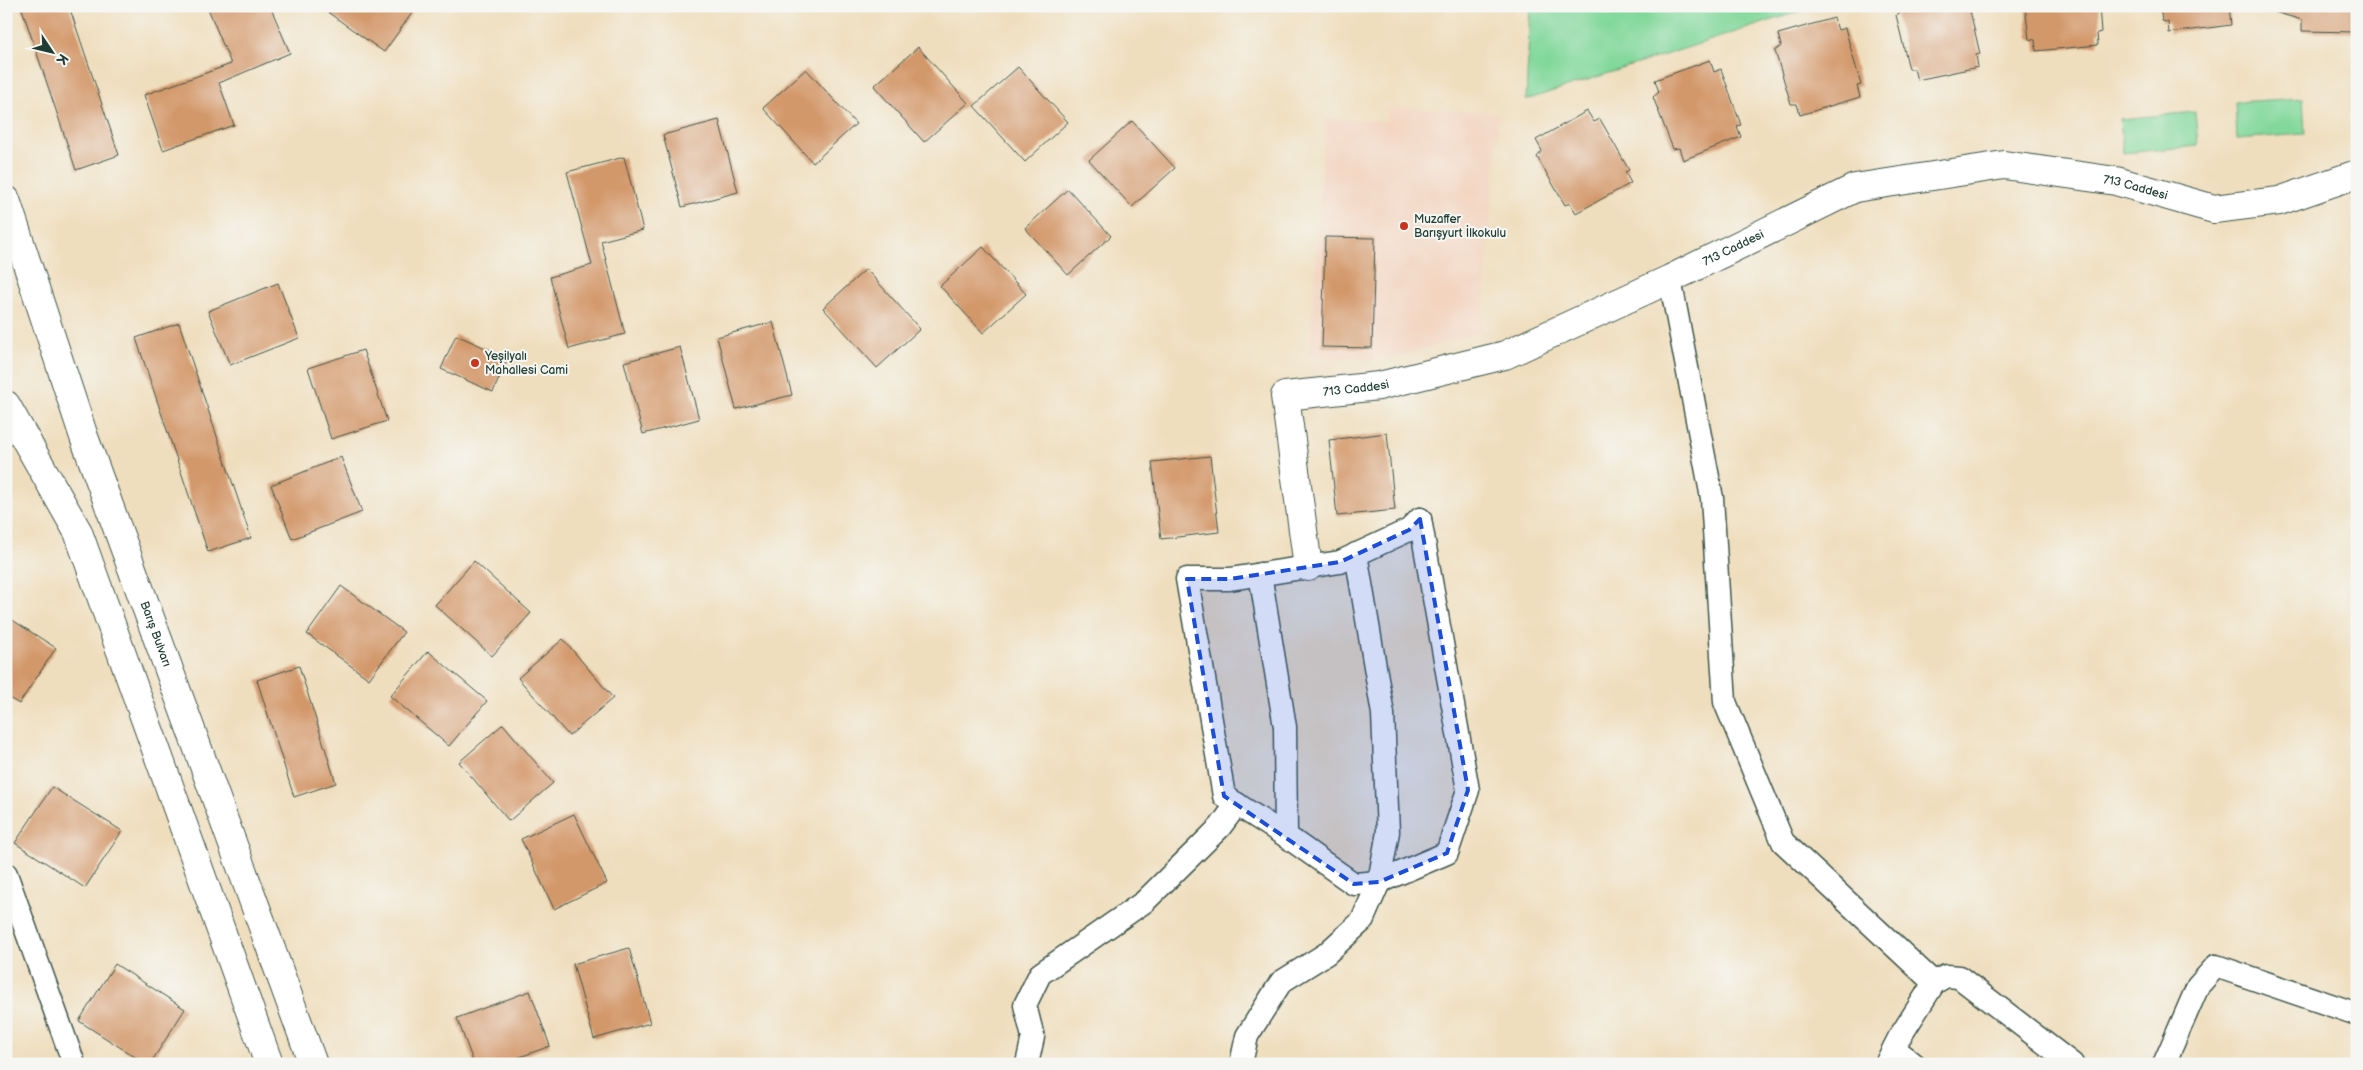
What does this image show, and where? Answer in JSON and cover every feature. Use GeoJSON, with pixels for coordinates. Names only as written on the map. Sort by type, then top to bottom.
{"type":"FeatureCollection","features":[{"type":"Feature","properties":{"kind":"main road","name":"713 Caddesi"},"geometry":{"type":"LineString","coordinates":[[1308,567],[1285,396],[1379,386],[1505,355],[1670,279],[1855,188],[2004,165],[2116,181],[2214,209],[2280,201],[2357,174]]}},
{"type":"Feature","properties":{"kind":"main road","name":"Barış Bulvarı"},"geometry":{"type":"LineString","coordinates":[[6,200],[109,508],[313,1064]]}},
{"type":"Feature","properties":{"kind":"main road"},"geometry":{"type":"LineString","coordinates":[[6,241],[21,252],[28,264]]}},
{"type":"Feature","properties":{"kind":"main road"},"geometry":{"type":"LineString","coordinates":[[6,405],[78,532],[269,1064]]}},
{"type":"Feature","properties":{"kind":"street"},"geometry":{"type":"LineString","coordinates":[[1670,279],[1712,498],[1725,702],[1783,842],[1934,983]]}},
{"type":"Feature","properties":{"kind":"street"},"geometry":{"type":"LineString","coordinates":[[1420,519],[1468,790],[1447,853],[1379,882],[1354,884],[1286,836],[1224,796],[1187,578],[1230,579],[1340,562],[1356,554],[1409,530],[1420,519]]}},
{"type":"Feature","properties":{"kind":"street"},"geometry":{"type":"LineString","coordinates":[[1241,1064],[1247,1036],[1281,982],[1326,954],[1362,921],[1379,882],[1388,832],[1383,714],[1356,554]]}},
{"type":"Feature","properties":{"kind":"street"},"geometry":{"type":"LineString","coordinates":[[1260,574],[1286,727],[1286,836]]}},
{"type":"Feature","properties":{"kind":"street"},"geometry":{"type":"LineString","coordinates":[[1027,1064],[1033,1037],[1025,1005],[1040,974],[1144,902],[1220,827],[1236,804]]}},
{"type":"Feature","properties":{"kind":"street"},"geometry":{"type":"LineString","coordinates":[[6,874],[68,1060]]}},
{"type":"Feature","properties":{"kind":"street"},"geometry":{"type":"LineString","coordinates":[[2164,1064],[2198,986],[2216,966],[2357,1014]]}},
{"type":"Feature","properties":{"kind":"street"},"geometry":{"type":"LineString","coordinates":[[1914,1064],[1890,1056],[1934,983],[1946,976],[1959,977],[2072,1064]]}},
{"type":"Feature","properties":{"kind":"highlighted area"},"geometry":{"type":"Polygon","coordinates":[[[1420,519],[1468,790],[1447,853],[1379,882],[1354,884],[1224,796],[1187,579],[1230,579],[1340,562],[1409,530],[1420,519]]]}},
{"type":"Feature","properties":{"kind":"shaded area","name":"Muzaffer Barışyurt İlkokulu"},"geometry":{"type":"Polygon","coordinates":[[[1386,107],[1499,113],[1482,331],[1389,360],[1310,356],[1325,119],[1388,121],[1386,107]]]}},
{"type":"Feature","properties":{"kind":"green space"},"geometry":{"type":"Polygon","coordinates":[[[1530,6],[1816,6],[1526,100],[1530,6]]]}},
{"type":"Feature","properties":{"kind":"green space"},"geometry":{"type":"Polygon","coordinates":[[[2303,98],[2305,134],[2237,139],[2235,102],[2303,98]]]}},
{"type":"Feature","properties":{"kind":"green space"},"geometry":{"type":"Polygon","coordinates":[[[2195,112],[2198,146],[2123,153],[2120,119],[2195,112]]]}},
{"type":"Feature","properties":{"kind":"building"},"geometry":{"type":"Polygon","coordinates":[[[21,6],[69,6],[119,155],[76,170],[21,6]]]}},
{"type":"Feature","properties":{"kind":"building"},"geometry":{"type":"Polygon","coordinates":[[[207,6],[270,6],[290,53],[219,83],[234,125],[163,150],[144,95],[231,64],[207,6]]]}},
{"type":"Feature","properties":{"kind":"building"},"geometry":{"type":"Polygon","coordinates":[[[319,6],[417,6],[384,52],[319,6]]]}},
{"type":"Feature","properties":{"kind":"building"},"geometry":{"type":"Polygon","coordinates":[[[1902,6],[1969,6],[1980,54],[1976,55],[1978,67],[1917,80],[1914,69],[1909,69],[1896,15],[1903,11],[1902,6]]]}},
{"type":"Feature","properties":{"kind":"building"},"geometry":{"type":"Polygon","coordinates":[[[2025,6],[2099,6],[2101,32],[2097,33],[2098,45],[2036,51],[2035,40],[2029,39],[2025,6]]]}},
{"type":"Feature","properties":{"kind":"building"},"geometry":{"type":"Polygon","coordinates":[[[2160,6],[2229,6],[2231,25],[2169,33],[2168,22],[2162,21],[2160,6]]]}},
{"type":"Feature","properties":{"kind":"building"},"geometry":{"type":"Polygon","coordinates":[[[2272,6],[2357,6],[2357,32],[2302,31],[2302,20],[2271,11],[2272,6]]]}},
{"type":"Feature","properties":{"kind":"building"},"geometry":{"type":"Polygon","coordinates":[[[1834,18],[1838,30],[1845,28],[1861,85],[1857,86],[1860,97],[1800,115],[1797,104],[1791,104],[1775,51],[1781,46],[1778,34],[1834,18]]]}},
{"type":"Feature","properties":{"kind":"building"},"geometry":{"type":"Polygon","coordinates":[[[918,47],[968,103],[924,142],[874,86],[918,47]]]}},
{"type":"Feature","properties":{"kind":"building"},"geometry":{"type":"Polygon","coordinates":[[[1710,60],[1714,72],[1721,69],[1741,125],[1737,126],[1741,137],[1683,160],[1679,148],[1673,149],[1653,97],[1659,92],[1655,80],[1710,60]]]}},
{"type":"Feature","properties":{"kind":"building"},"geometry":{"type":"Polygon","coordinates":[[[1018,67],[1068,122],[1025,162],[974,106],[1018,67]]]}},
{"type":"Feature","properties":{"kind":"building"},"geometry":{"type":"Polygon","coordinates":[[[806,69],[856,124],[813,163],[763,108],[806,69]]]}},
{"type":"Feature","properties":{"kind":"building"},"geometry":{"type":"Polygon","coordinates":[[[1587,111],[1594,122],[1600,119],[1629,170],[1625,172],[1631,183],[1576,213],[1570,203],[1565,205],[1537,157],[1542,151],[1536,140],[1587,111]]]}},
{"type":"Feature","properties":{"kind":"building"},"geometry":{"type":"Polygon","coordinates":[[[719,120],[738,192],[682,207],[663,135],[719,120]]]}},
{"type":"Feature","properties":{"kind":"building"},"geometry":{"type":"Polygon","coordinates":[[[1132,121],[1175,168],[1132,207],[1089,160],[1132,121]]]}},
{"type":"Feature","properties":{"kind":"building"},"geometry":{"type":"Polygon","coordinates":[[[624,157],[643,230],[601,241],[625,334],[569,349],[550,277],[592,265],[567,172],[624,157]]]}},
{"type":"Feature","properties":{"kind":"building"},"geometry":{"type":"Polygon","coordinates":[[[1068,189],[1111,236],[1068,275],[1025,228],[1068,189]]]}},
{"type":"Feature","properties":{"kind":"building"},"geometry":{"type":"Polygon","coordinates":[[[1325,237],[1375,238],[1372,348],[1322,347],[1325,237]]]}},
{"type":"Feature","properties":{"kind":"building"},"geometry":{"type":"Polygon","coordinates":[[[983,247],[1026,294],[983,333],[940,286],[983,247]]]}},
{"type":"Feature","properties":{"kind":"building"},"geometry":{"type":"Polygon","coordinates":[[[866,269],[920,329],[877,368],[823,308],[866,269]]]}},
{"type":"Feature","properties":{"kind":"building"},"geometry":{"type":"Polygon","coordinates":[[[278,283],[299,338],[230,365],[208,311],[278,283]]]}},
{"type":"Feature","properties":{"kind":"building"},"geometry":{"type":"Polygon","coordinates":[[[773,322],[792,395],[736,409],[717,337],[773,322]]]}},
{"type":"Feature","properties":{"kind":"building"},"geometry":{"type":"Polygon","coordinates":[[[179,323],[251,538],[208,552],[136,338],[179,323]]]}},
{"type":"Feature","properties":{"kind":"building","name":"Yeşilyalı Mahallesi Cami"},"geometry":{"type":"Polygon","coordinates":[[[456,335],[508,358],[493,392],[441,369],[456,335]]]}},
{"type":"Feature","properties":{"kind":"building"},"geometry":{"type":"Polygon","coordinates":[[[680,347],[699,419],[643,434],[624,362],[680,347]]]}},
{"type":"Feature","properties":{"kind":"building"},"geometry":{"type":"Polygon","coordinates":[[[363,350],[387,421],[331,439],[308,368],[363,350]]]}},
{"type":"Feature","properties":{"kind":"building"},"geometry":{"type":"Polygon","coordinates":[[[1387,433],[1395,510],[1337,516],[1329,440],[1387,433]]]}},
{"type":"Feature","properties":{"kind":"building"},"geometry":{"type":"Polygon","coordinates":[[[1210,456],[1219,532],[1161,539],[1152,462],[1210,456]]]}},
{"type":"Feature","properties":{"kind":"building"},"geometry":{"type":"Polygon","coordinates":[[[341,457],[362,512],[292,539],[271,485],[341,457]]]}},
{"type":"Feature","properties":{"kind":"building"},"geometry":{"type":"Polygon","coordinates":[[[474,561],[531,613],[492,656],[435,605],[474,561]]]}},
{"type":"Feature","properties":{"kind":"building"},"geometry":{"type":"Polygon","coordinates":[[[341,586],[404,632],[369,679],[307,634],[341,586]]]}},
{"type":"Feature","properties":{"kind":"building"},"geometry":{"type":"Polygon","coordinates":[[[6,616],[56,648],[19,704],[6,696],[6,616]]]}},
{"type":"Feature","properties":{"kind":"building"},"geometry":{"type":"Polygon","coordinates":[[[563,639],[613,698],[569,736],[518,678],[563,639]]]}},
{"type":"Feature","properties":{"kind":"building"},"geometry":{"type":"Polygon","coordinates":[[[428,651],[487,701],[449,746],[390,696],[428,651]]]}},
{"type":"Feature","properties":{"kind":"building"},"geometry":{"type":"Polygon","coordinates":[[[299,666],[336,783],[294,797],[257,680],[299,666]]]}},
{"type":"Feature","properties":{"kind":"building"},"geometry":{"type":"Polygon","coordinates":[[[503,724],[553,783],[509,821],[459,762],[503,724]]]}},
{"type":"Feature","properties":{"kind":"building"},"geometry":{"type":"Polygon","coordinates":[[[52,787],[122,831],[85,888],[15,843],[52,787]]]}},
{"type":"Feature","properties":{"kind":"building"},"geometry":{"type":"Polygon","coordinates":[[[574,814],[607,883],[554,909],[521,839],[574,814]]]}},
{"type":"Feature","properties":{"kind":"building"},"geometry":{"type":"Polygon","coordinates":[[[629,948],[650,1023],[594,1039],[573,964],[629,948]]]}},
{"type":"Feature","properties":{"kind":"building"},"geometry":{"type":"Polygon","coordinates":[[[115,964],[185,1009],[150,1064],[146,1064],[79,1021],[115,964]]]}},
{"type":"Feature","properties":{"kind":"building"},"geometry":{"type":"Polygon","coordinates":[[[530,991],[550,1046],[501,1064],[474,1064],[457,1018],[530,991]]]}},
{"type":"Feature","properties":{"kind":"place","name":"Muzaffer Barışyurt İlkokulu"},"geometry":{"type":"Point","coordinates":[1404,226]}},
{"type":"Feature","properties":{"kind":"place","name":"Yeşilyalı Mahallesi Cami"},"geometry":{"type":"Point","coordinates":[475,363]}}]}
